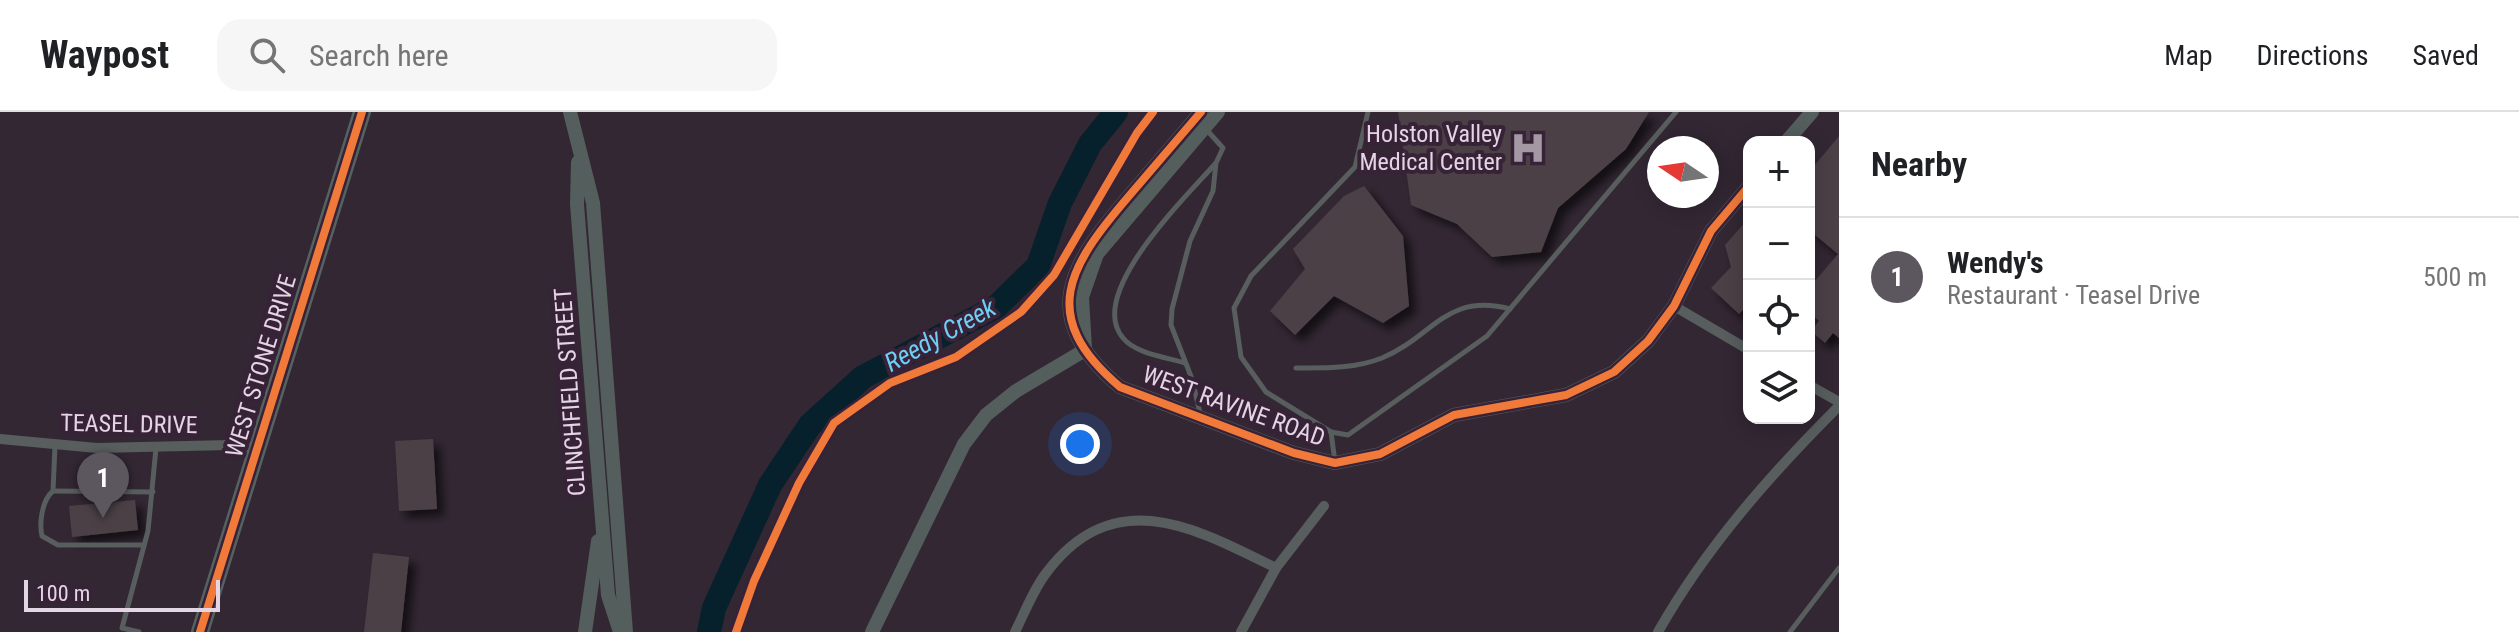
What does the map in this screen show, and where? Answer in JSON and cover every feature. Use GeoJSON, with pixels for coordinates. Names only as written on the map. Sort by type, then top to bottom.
{"type":"FeatureCollection","features":[{"type":"Feature","properties":{"kind":"highway","name":"WEST STONE DRIVE"},"geometry":{"type":"LineString","coordinates":[[200,632],[362,112]]}},
{"type":"Feature","properties":{"kind":"street","name":"CLINCHFIELD STREET"},"geometry":{"type":"LineString","coordinates":[[570,112],[593,203],[626,632]]}},
{"type":"Feature","properties":{"kind":"street","name":"WEST RAVINE ROAD"},"geometry":{"type":"LineString","coordinates":[[1218,112],[1200,120],[1095,236],[1080,259],[1073,278],[1070,313],[1073,331],[1085,350],[1120,387],[1294,453],[1335,463],[1380,454],[1454,415],[1581,389],[1631,357],[1674,306],[1711,231],[1743,193]]}},
{"type":"Feature","properties":{"kind":"street"},"geometry":{"type":"LineString","coordinates":[[1791,136],[1812,112]]}},
{"type":"Feature","properties":{"kind":"street","name":"CLINCHFIELD STREET"},"geometry":{"type":"LineString","coordinates":[[578,146],[577,204],[608,595],[620,632]]}},
{"type":"Feature","properties":{"kind":"street"},"geometry":{"type":"LineString","coordinates":[[1674,306],[1743,346]]}},
{"type":"Feature","properties":{"kind":"street"},"geometry":{"type":"LineString","coordinates":[[872,632],[964,444],[986,415],[1016,391],[1085,350]]}},
{"type":"Feature","properties":{"kind":"street"},"geometry":{"type":"LineString","coordinates":[[1658,632],[1697,570],[1737,516],[1839,404],[1815,389]]}},
{"type":"Feature","properties":{"kind":"street","name":"TEASEL DRIVE"},"geometry":{"type":"LineString","coordinates":[[0,439],[156,448],[230,445],[256,453]]}},
{"type":"Feature","properties":{"kind":"street"},"geometry":{"type":"LineString","coordinates":[[1241,632],[1276,568],[1324,506]]}},
{"type":"Feature","properties":{"kind":"street"},"geometry":{"type":"LineString","coordinates":[[585,632],[602,516]]}},
{"type":"Feature","properties":{"kind":"street"},"geometry":{"type":"LineString","coordinates":[[1015,632],[1044,576],[1080,540],[1120,522],[1163,520],[1200,531],[1276,568]]}},
{"type":"Feature","properties":{"kind":"lane"},"geometry":{"type":"LineString","coordinates":[[1368,112],[1355,167],[1251,276],[1234,308],[1241,357],[1266,392],[1331,432],[1348,435],[1487,336],[1676,112]]}},
{"type":"Feature","properties":{"kind":"lane"},"geometry":{"type":"LineString","coordinates":[[1186,363],[1134,348],[1121,336],[1113,312],[1123,279],[1156,231],[1216,163],[1223,148],[1200,120]]}},
{"type":"Feature","properties":{"kind":"lane"},"geometry":{"type":"LineString","coordinates":[[1201,418],[1186,363],[1171,325],[1172,309],[1190,241],[1213,191],[1216,163]]}},
{"type":"Feature","properties":{"kind":"lane"},"geometry":{"type":"LineString","coordinates":[[1296,368],[1360,365],[1385,357],[1451,313],[1484,302],[1510,309]]}},
{"type":"Feature","properties":{"kind":"lane"},"geometry":{"type":"LineString","coordinates":[[1331,432],[1335,463]]}},
{"type":"Feature","properties":{"kind":"lane"},"geometry":{"type":"LineString","coordinates":[[53,491],[55,444]]}},
{"type":"Feature","properties":{"kind":"lane"},"geometry":{"type":"LineString","coordinates":[[139,632],[122,628],[144,545],[153,492],[156,448]]}},
{"type":"Feature","properties":{"kind":"lane"},"geometry":{"type":"LineString","coordinates":[[144,545],[58,545],[42,536],[40,526],[47,495],[53,491],[153,492]]}},
{"type":"Feature","properties":{"kind":"lane"},"geometry":{"type":"LineString","coordinates":[[1790,632],[1839,568]]}},
{"type":"Feature","properties":{"kind":"building"},"geometry":{"type":"Polygon","coordinates":[[[1398,112],[1649,112],[1626,149],[1558,208],[1541,252],[1492,257],[1457,224],[1411,205],[1398,112]]]}},
{"type":"Feature","properties":{"kind":"building"},"geometry":{"type":"Polygon","coordinates":[[[1839,136],[1839,338],[1833,333],[1825,343],[1815,334],[1815,326],[1819,321],[1815,317],[1815,281],[1838,254],[1815,235],[1815,165],[1839,136]]]}},
{"type":"Feature","properties":{"kind":"building"},"geometry":{"type":"Polygon","coordinates":[[[1364,186],[1403,236],[1409,306],[1383,323],[1334,296],[1295,335],[1270,311],[1305,269],[1293,249],[1344,196],[1364,186]]]}},
{"type":"Feature","properties":{"kind":"building"},"geometry":{"type":"Polygon","coordinates":[[[1743,225],[1743,310],[1739,314],[1711,288],[1731,267],[1725,245],[1743,225]]]}},
{"type":"Feature","properties":{"kind":"building"},"geometry":{"type":"Polygon","coordinates":[[[433,439],[437,509],[399,511],[395,441],[433,439]]]}},
{"type":"Feature","properties":{"kind":"building"},"geometry":{"type":"Polygon","coordinates":[[[135,500],[138,530],[72,537],[69,506],[135,500]]]}},
{"type":"Feature","properties":{"kind":"building"},"geometry":{"type":"Polygon","coordinates":[[[373,553],[409,557],[401,632],[364,632],[373,553]]]}},
{"type":"Feature","properties":{"kind":"waterway","name":"Reedy Creek"},"geometry":{"type":"LineString","coordinates":[[709,632],[714,608],[770,485],[810,425],[863,377],[996,307],[1038,266],[1060,203],[1090,144],[1116,112]]}},
{"type":"Feature","properties":{"kind":"cycle path"},"geometry":{"type":"LineString","coordinates":[[200,632],[362,112]]}},
{"type":"Feature","properties":{"kind":"cycle path"},"geometry":{"type":"LineString","coordinates":[[736,632],[754,581],[799,483],[834,423],[890,383],[956,357],[1021,312],[1054,275],[1137,133],[1153,112]]}},
{"type":"Feature","properties":{"kind":"cycle path"},"geometry":{"type":"LineString","coordinates":[[1201,112],[1090,245],[1070,291],[1070,314],[1078,337],[1094,361],[1120,387],[1294,453],[1335,463],[1380,454],[1454,415],[1566,395],[1614,372],[1648,341],[1674,306],[1711,231],[1743,193]]}},
{"type":"Feature","properties":{"kind":"place","name":"Holston Valley Medical Center"},"geometry":{"type":"Point","coordinates":[1528,148]}},
{"type":"Feature","properties":{"kind":"place","name":"Wendy's"},"geometry":{"type":"Point","coordinates":[103,518]}}]}
